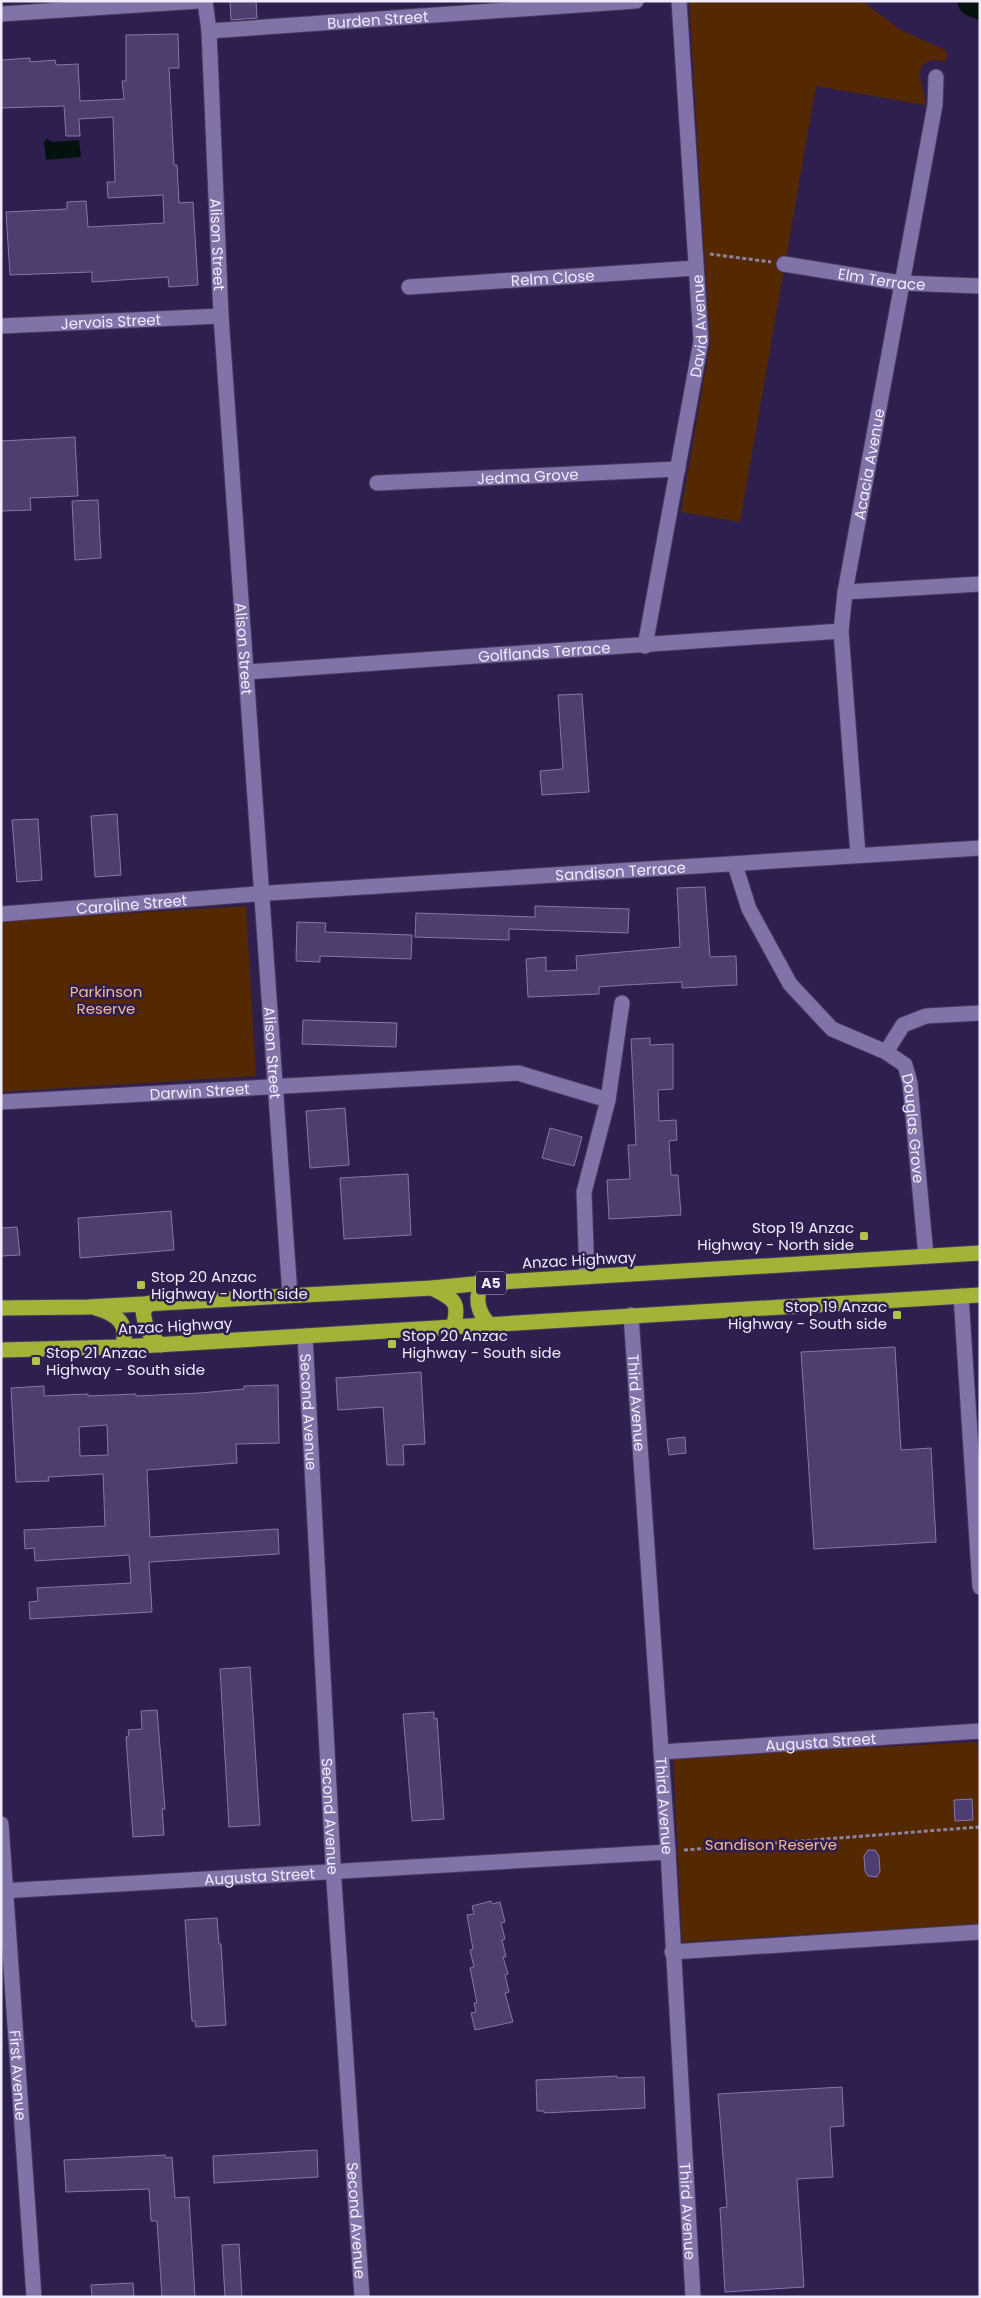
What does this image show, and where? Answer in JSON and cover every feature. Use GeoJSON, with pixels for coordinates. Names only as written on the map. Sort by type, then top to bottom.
{"type":"FeatureCollection","features":[{"type":"Feature","properties":{"kind":"highway","name":"Anzac Highway"},"geometry":{"type":"LineString","coordinates":[[1,1308],[150,1304],[980,1254]]}},
{"type":"Feature","properties":{"kind":"highway"},"geometry":{"type":"LineString","coordinates":[[484,1283],[478,1290],[478,1301],[481,1316],[489,1324]]}},
{"type":"Feature","properties":{"kind":"highway"},"geometry":{"type":"LineString","coordinates":[[432,1288],[453,1299],[456,1306],[454,1327]]}},
{"type":"Feature","properties":{"kind":"highway","name":"Anzac Highway"},"geometry":{"type":"LineString","coordinates":[[1,1350],[161,1345],[980,1295]]}},
{"type":"Feature","properties":{"kind":"highway"},"geometry":{"type":"LineString","coordinates":[[150,1304],[143,1310],[145,1324],[150,1336],[161,1345]]}},
{"type":"Feature","properties":{"kind":"highway"},"geometry":{"type":"LineString","coordinates":[[90,1307],[108,1311],[118,1319],[124,1328],[125,1337],[122,1347]]}},
{"type":"Feature","properties":{"kind":"street"},"geometry":{"type":"LineString","coordinates":[[1,14],[109,4],[199,1]]}},
{"type":"Feature","properties":{"kind":"street","name":"Alison Street"},"geometry":{"type":"LineString","coordinates":[[206,1],[209,31],[221,316],[290,1295]]}},
{"type":"Feature","properties":{"kind":"street","name":"Burden Street"},"geometry":{"type":"LineString","coordinates":[[209,31],[636,1]]}},
{"type":"Feature","properties":{"kind":"street","name":"David Avenue"},"geometry":{"type":"LineString","coordinates":[[645,646],[701,341],[679,1]]}},
{"type":"Feature","properties":{"kind":"street","name":"Acacia Avenue"},"geometry":{"type":"LineString","coordinates":[[858,855],[841,631],[844,592],[936,105],[936,78]]}},
{"type":"Feature","properties":{"kind":"street","name":"Elm Terrace"},"geometry":{"type":"LineString","coordinates":[[784,264],[901,283],[980,286]]}},
{"type":"Feature","properties":{"kind":"street","name":"Relm Close"},"geometry":{"type":"LineString","coordinates":[[408,287],[696,268]]}},
{"type":"Feature","properties":{"kind":"street","name":"Jervois Street"},"geometry":{"type":"LineString","coordinates":[[1,326],[221,316]]}},
{"type":"Feature","properties":{"kind":"street","name":"Jedma Grove"},"geometry":{"type":"LineString","coordinates":[[377,483],[678,469]]}},
{"type":"Feature","properties":{"kind":"street"},"geometry":{"type":"LineString","coordinates":[[844,592],[980,584]]}},
{"type":"Feature","properties":{"kind":"street","name":"Golflands Terrace"},"geometry":{"type":"LineString","coordinates":[[247,672],[841,631]]}},
{"type":"Feature","properties":{"kind":"street","name":"Sandison Terrace"},"geometry":{"type":"LineString","coordinates":[[262,894],[980,848]]}},
{"type":"Feature","properties":{"kind":"street","name":"Douglas Grove"},"geometry":{"type":"LineString","coordinates":[[735,865],[749,909],[790,984],[832,1029],[886,1052],[905,1065],[910,1083],[926,1256]]}},
{"type":"Feature","properties":{"kind":"street","name":"Caroline Street"},"geometry":{"type":"LineString","coordinates":[[1,914],[262,894]]}},
{"type":"Feature","properties":{"kind":"street"},"geometry":{"type":"LineString","coordinates":[[587,1278],[584,1192],[608,1100],[622,1003]]}},
{"type":"Feature","properties":{"kind":"street"},"geometry":{"type":"LineString","coordinates":[[886,1052],[903,1025],[926,1016],[980,1013]]}},
{"type":"Feature","properties":{"kind":"street","name":"Darwin Street"},"geometry":{"type":"LineString","coordinates":[[1,1102],[518,1073],[608,1100]]}},
{"type":"Feature","properties":{"kind":"street"},"geometry":{"type":"LineString","coordinates":[[961,1296],[980,1587]]}},
{"type":"Feature","properties":{"kind":"street","name":"Third Avenue"},"geometry":{"type":"LineString","coordinates":[[631,1316],[668,1852],[672,1952],[693,2297]]}},
{"type":"Feature","properties":{"kind":"street","name":"Second Avenue"},"geometry":{"type":"LineString","coordinates":[[305,1336],[334,1871],[362,2297]]}},
{"type":"Feature","properties":{"kind":"street","name":"Augusta Street"},"geometry":{"type":"LineString","coordinates":[[661,1752],[980,1731]]}},
{"type":"Feature","properties":{"kind":"street","name":"First Avenue"},"geometry":{"type":"LineString","coordinates":[[1,1824],[3,1891],[34,2297]]}},
{"type":"Feature","properties":{"kind":"street","name":"Augusta Street"},"geometry":{"type":"LineString","coordinates":[[3,1891],[668,1852]]}},
{"type":"Feature","properties":{"kind":"street"},"geometry":{"type":"LineString","coordinates":[[672,1952],[980,1932]]}},
{"type":"Feature","properties":{"kind":"path"},"geometry":{"type":"LineString","coordinates":[[695,252],[784,264]]}},
{"type":"Feature","properties":{"kind":"path"},"geometry":{"type":"LineString","coordinates":[[668,1852],[980,1827]]}},
{"type":"Feature","properties":{"kind":"green space"},"geometry":{"type":"Polygon","coordinates":[[[689,1],[862,1],[901,30],[947,51],[945,63],[931,60],[923,64],[920,74],[925,105],[816,86],[740,522],[681,512],[710,344],[689,1]]]}},
{"type":"Feature","properties":{"kind":"green space","name":"Parkinson Reserve"},"geometry":{"type":"Polygon","coordinates":[[[246,906],[256,1076],[1,1092],[1,921],[246,906]]]}},
{"type":"Feature","properties":{"kind":"green space","name":"Sandison Reserve"},"geometry":{"type":"Polygon","coordinates":[[[977,1742],[980,1783],[980,1924],[682,1942],[673,1757],[977,1742]]]}},
{"type":"Feature","properties":{"kind":"shaded area"},"geometry":{"type":"Polygon","coordinates":[[[47,139],[53,142],[79,140],[81,157],[46,160],[44,142],[47,139]]]}},
{"type":"Feature","properties":{"kind":"building"},"geometry":{"type":"Polygon","coordinates":[[[230,1],[256,1],[257,18],[231,20],[230,1]]]}},
{"type":"Feature","properties":{"kind":"building"},"geometry":{"type":"Polygon","coordinates":[[[178,34],[179,68],[169,68],[174,165],[177,165],[179,203],[193,202],[198,285],[169,287],[168,277],[92,282],[92,272],[10,275],[6,212],[67,209],[67,202],[86,201],[88,227],[164,223],[163,195],[108,198],[107,182],[115,182],[113,117],[79,119],[80,136],[66,136],[64,106],[1,108],[1,60],[30,58],[30,62],[55,60],[56,65],[78,64],[80,101],[124,99],[122,81],[126,81],[126,35],[178,34]]]}},
{"type":"Feature","properties":{"kind":"building"},"geometry":{"type":"Polygon","coordinates":[[[75,437],[78,496],[30,498],[31,510],[1,511],[1,441],[75,437]]]}},
{"type":"Feature","properties":{"kind":"building"},"geometry":{"type":"Polygon","coordinates":[[[98,500],[101,558],[75,560],[72,501],[98,500]]]}},
{"type":"Feature","properties":{"kind":"building"},"geometry":{"type":"Polygon","coordinates":[[[582,694],[589,792],[542,795],[540,771],[563,769],[558,695],[582,694]]]}},
{"type":"Feature","properties":{"kind":"building"},"geometry":{"type":"Polygon","coordinates":[[[117,814],[121,875],[95,877],[91,816],[117,814]]]}},
{"type":"Feature","properties":{"kind":"building"},"geometry":{"type":"Polygon","coordinates":[[[38,819],[42,880],[17,882],[12,820],[38,819]]]}},
{"type":"Feature","properties":{"kind":"building"},"geometry":{"type":"Polygon","coordinates":[[[705,887],[710,957],[736,956],[737,985],[682,988],[682,982],[626,985],[599,987],[599,994],[528,997],[526,959],[546,957],[546,971],[577,970],[576,956],[680,947],[677,888],[705,887]]]}},
{"type":"Feature","properties":{"kind":"building"},"geometry":{"type":"Polygon","coordinates":[[[535,906],[629,909],[628,933],[509,929],[509,940],[415,937],[416,913],[535,917],[535,906]]]}},
{"type":"Feature","properties":{"kind":"building"},"geometry":{"type":"Polygon","coordinates":[[[297,922],[326,923],[325,932],[412,935],[411,959],[320,956],[320,962],[296,961],[297,922]]]}},
{"type":"Feature","properties":{"kind":"building"},"geometry":{"type":"Polygon","coordinates":[[[303,1020],[397,1023],[396,1047],[302,1044],[303,1020]]]}},
{"type":"Feature","properties":{"kind":"building"},"geometry":{"type":"Polygon","coordinates":[[[650,1038],[650,1045],[673,1044],[673,1089],[658,1090],[659,1121],[676,1120],[677,1140],[669,1141],[671,1175],[678,1175],[681,1215],[609,1219],[607,1180],[630,1179],[628,1145],[636,1145],[631,1039],[650,1038]]]}},
{"type":"Feature","properties":{"kind":"building"},"geometry":{"type":"Polygon","coordinates":[[[345,1108],[349,1165],[310,1168],[306,1111],[345,1108]]]}},
{"type":"Feature","properties":{"kind":"building"},"geometry":{"type":"Polygon","coordinates":[[[550,1128],[582,1137],[574,1166],[542,1158],[550,1128]]]}},
{"type":"Feature","properties":{"kind":"building"},"geometry":{"type":"Polygon","coordinates":[[[408,1174],[411,1235],[344,1239],[340,1178],[408,1174]]]}},
{"type":"Feature","properties":{"kind":"building"},"geometry":{"type":"Polygon","coordinates":[[[171,1211],[174,1250],[80,1258],[78,1218],[171,1211]]]}},
{"type":"Feature","properties":{"kind":"building"},"geometry":{"type":"Polygon","coordinates":[[[17,1227],[20,1255],[1,1256],[1,1228],[17,1227]]]}},
{"type":"Feature","properties":{"kind":"building"},"geometry":{"type":"Polygon","coordinates":[[[895,1347],[901,1450],[931,1448],[936,1542],[814,1549],[801,1352],[895,1347]]]}},
{"type":"Feature","properties":{"kind":"building"},"geometry":{"type":"Polygon","coordinates":[[[421,1372],[425,1444],[403,1445],[404,1465],[387,1465],[383,1407],[338,1410],[336,1378],[421,1372]]]}},
{"type":"Feature","properties":{"kind":"building"},"geometry":{"type":"Polygon","coordinates":[[[278,1385],[279,1443],[236,1444],[237,1463],[147,1470],[150,1537],[278,1529],[279,1554],[149,1562],[152,1612],[30,1619],[29,1602],[38,1601],[37,1588],[131,1583],[129,1555],[35,1561],[34,1548],[25,1549],[24,1530],[105,1526],[103,1474],[48,1477],[49,1481],[16,1482],[11,1388],[44,1386],[44,1396],[136,1394],[136,1396],[244,1389],[244,1386],[278,1385]],[[107,1425],[79,1427],[80,1456],[108,1455],[107,1425]]]}},
{"type":"Feature","properties":{"kind":"building"},"geometry":{"type":"Polygon","coordinates":[[[685,1437],[686,1453],[669,1455],[667,1439],[685,1437]]]}},
{"type":"Feature","properties":{"kind":"building"},"geometry":{"type":"Polygon","coordinates":[[[250,1667],[260,1825],[229,1827],[220,1669],[250,1667]]]}},
{"type":"Feature","properties":{"kind":"building"},"geometry":{"type":"Polygon","coordinates":[[[157,1710],[165,1809],[162,1809],[164,1835],[133,1837],[126,1737],[129,1736],[128,1730],[142,1729],[141,1711],[157,1710]]]}},
{"type":"Feature","properties":{"kind":"building"},"geometry":{"type":"Polygon","coordinates":[[[434,1712],[434,1719],[437,1718],[444,1819],[412,1821],[403,1714],[434,1712]]]}},
{"type":"Feature","properties":{"kind":"building"},"geometry":{"type":"Polygon","coordinates":[[[972,1799],[973,1820],[955,1821],[954,1800],[972,1799]]]}},
{"type":"Feature","properties":{"kind":"building"},"geometry":{"type":"Polygon","coordinates":[[[868,1850],[875,1850],[879,1856],[880,1871],[877,1877],[868,1876],[865,1871],[864,1856],[868,1850]]]}},
{"type":"Feature","properties":{"kind":"building"},"geometry":{"type":"Polygon","coordinates":[[[491,1901],[492,1904],[500,1902],[505,1922],[501,1923],[505,1939],[502,1940],[506,1957],[503,1957],[508,1974],[505,1975],[509,1992],[505,1993],[513,2022],[475,2030],[471,2013],[476,2012],[474,2003],[477,2003],[470,1968],[474,1967],[470,1950],[473,1949],[467,1915],[474,1914],[472,1906],[491,1901]]]}},
{"type":"Feature","properties":{"kind":"building"},"geometry":{"type":"Polygon","coordinates":[[[217,1918],[219,1944],[221,1944],[226,2025],[196,2027],[195,2021],[192,2021],[185,1920],[217,1918]]]}},
{"type":"Feature","properties":{"kind":"building"},"geometry":{"type":"Polygon","coordinates":[[[617,2076],[617,2078],[644,2077],[645,2108],[544,2113],[544,2111],[537,2111],[536,2080],[617,2076]]]}},
{"type":"Feature","properties":{"kind":"building"},"geometry":{"type":"Polygon","coordinates":[[[842,2087],[844,2126],[830,2127],[833,2177],[797,2179],[804,2287],[725,2292],[720,2208],[727,2207],[718,2094],[842,2087]]]}},
{"type":"Feature","properties":{"kind":"building"},"geometry":{"type":"Polygon","coordinates":[[[317,2150],[318,2177],[214,2183],[213,2156],[317,2150]]]}},
{"type":"Feature","properties":{"kind":"building"},"geometry":{"type":"Polygon","coordinates":[[[165,2155],[166,2158],[172,2157],[175,2198],[189,2197],[195,2297],[162,2297],[157,2221],[151,2221],[149,2189],[66,2192],[64,2160],[165,2155]]]}},
{"type":"Feature","properties":{"kind":"building"},"geometry":{"type":"Polygon","coordinates":[[[239,2244],[242,2297],[225,2297],[222,2245],[239,2244]]]}},
{"type":"Feature","properties":{"kind":"building"},"geometry":{"type":"Polygon","coordinates":[[[133,2283],[134,2297],[92,2297],[91,2285],[133,2283]]]}},
{"type":"Feature","properties":{"kind":"waterway"},"geometry":{"type":"LineString","coordinates":[[973,1],[980,4]]}},
{"type":"Feature","properties":{"kind":"place","name":"Stop 19 Anzac Highway - North side"},"geometry":{"type":"Point","coordinates":[864,1236]}},
{"type":"Feature","properties":{"kind":"place","name":"Stop 20 Anzac Highway - North side"},"geometry":{"type":"Point","coordinates":[141,1285]}},
{"type":"Feature","properties":{"kind":"place","name":"Stop 19 Anzac Highway - South side"},"geometry":{"type":"Point","coordinates":[897,1315]}},
{"type":"Feature","properties":{"kind":"place","name":"Stop 20 Anzac Highway - South side"},"geometry":{"type":"Point","coordinates":[392,1344]}},
{"type":"Feature","properties":{"kind":"place","name":"Stop 21 Anzac Highway - South side"},"geometry":{"type":"Point","coordinates":[36,1361]}}]}
